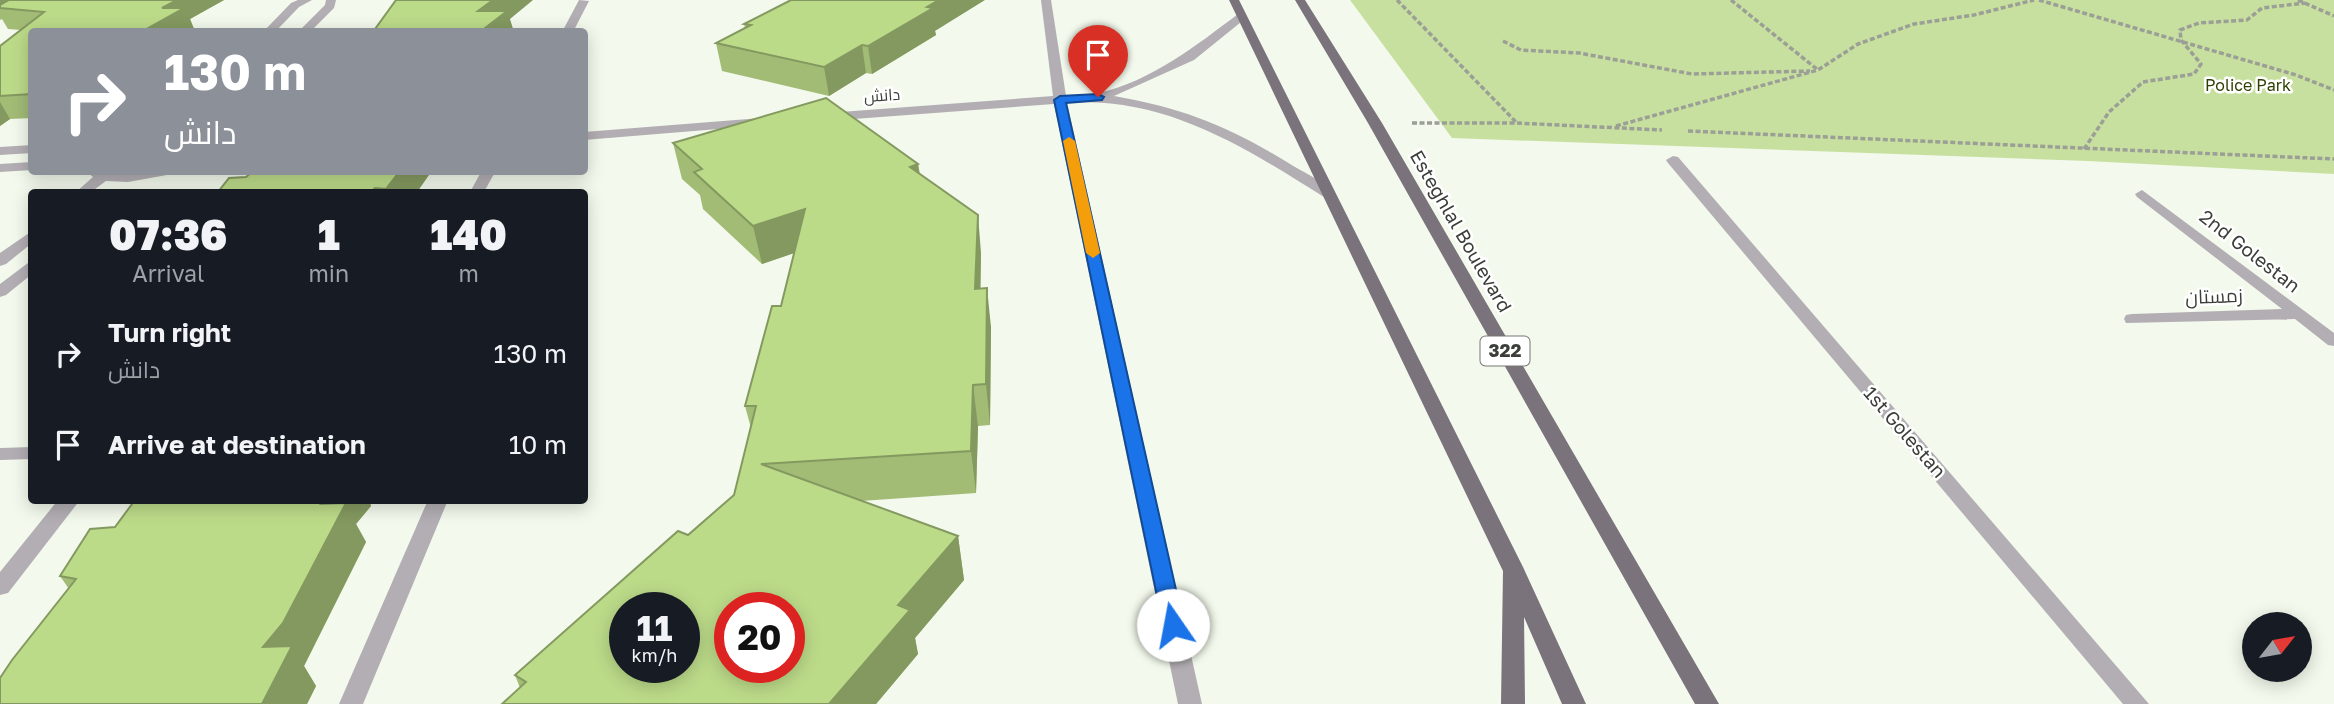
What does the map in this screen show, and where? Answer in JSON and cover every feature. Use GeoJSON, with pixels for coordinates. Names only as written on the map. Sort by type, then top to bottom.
{"type":"FeatureCollection","features":[{"type":"Feature","properties":{"kind":"main road","name":"Esteghlal Boulevard"},"geometry":{"type":"LineString","coordinates":[[1300,0],[1375,122],[1707,704]]}},
{"type":"Feature","properties":{"kind":"main road"},"geometry":{"type":"LineString","coordinates":[[1238,8],[1512,567],[1574,704]]}},
{"type":"Feature","properties":{"kind":"main road"},"geometry":{"type":"LineString","coordinates":[[1512,567],[1513,704]]}},
{"type":"Feature","properties":{"kind":"street"},"geometry":{"type":"LineString","coordinates":[[272,28],[295,5],[307,0]]}},
{"type":"Feature","properties":{"kind":"street"},"geometry":{"type":"LineString","coordinates":[[307,28],[330,6],[331,0]]}},
{"type":"Feature","properties":{"kind":"street"},"geometry":{"type":"LineString","coordinates":[[1046,0],[1060,100],[1190,704]]}},
{"type":"Feature","properties":{"kind":"street"},"geometry":{"type":"LineString","coordinates":[[569,28],[584,1]]}},
{"type":"Feature","properties":{"kind":"street"},"geometry":{"type":"LineString","coordinates":[[1098,97],[1144,80],[1190,57],[1238,8]]}},
{"type":"Feature","properties":{"kind":"street"},"geometry":{"type":"LineString","coordinates":[[1098,97],[1162,108],[1202,122],[1253,146],[1329,194]]}},
{"type":"Feature","properties":{"kind":"street","name":"دانش"},"geometry":{"type":"LineString","coordinates":[[815,118],[1098,97]]}},
{"type":"Feature","properties":{"kind":"street"},"geometry":{"type":"LineString","coordinates":[[588,135],[775,121]]}},
{"type":"Feature","properties":{"kind":"street"},"geometry":{"type":"LineString","coordinates":[[0,151],[28,149]]}},
{"type":"Feature","properties":{"kind":"street","name":"1st Golestan"},"geometry":{"type":"LineString","coordinates":[[1673,160],[2137,704]]}},
{"type":"Feature","properties":{"kind":"street"},"geometry":{"type":"LineString","coordinates":[[0,168],[28,166]]}},
{"type":"Feature","properties":{"kind":"street"},"geometry":{"type":"LineString","coordinates":[[86,189],[97,175]]}},
{"type":"Feature","properties":{"kind":"street"},"geometry":{"type":"LineString","coordinates":[[110,175],[146,175]]}},
{"type":"Feature","properties":{"kind":"street"},"geometry":{"type":"LineString","coordinates":[[121,189],[135,177]]}},
{"type":"Feature","properties":{"kind":"street","name":"2nd Golestan"},"geometry":{"type":"LineString","coordinates":[[2142,194],[2334,341]]}},
{"type":"Feature","properties":{"kind":"street"},"geometry":{"type":"LineString","coordinates":[[0,261],[28,238]]}},
{"type":"Feature","properties":{"kind":"street"},"geometry":{"type":"LineString","coordinates":[[0,292],[28,268]]}},
{"type":"Feature","properties":{"kind":"street","name":"زمستان"},"geometry":{"type":"LineString","coordinates":[[2132,319],[2297,314]]}},
{"type":"Feature","properties":{"kind":"street"},"geometry":{"type":"LineString","coordinates":[[0,454],[28,453]]}},
{"type":"Feature","properties":{"kind":"street"},"geometry":{"type":"LineString","coordinates":[[0,587],[67,504]]}},
{"type":"Feature","properties":{"kind":"street"},"geometry":{"type":"LineString","coordinates":[[351,704],[436,504]]}},
{"type":"Feature","properties":{"kind":"path"},"geometry":{"type":"LineString","coordinates":[[1398,0],[1517,123]]}},
{"type":"Feature","properties":{"kind":"path"},"geometry":{"type":"LineString","coordinates":[[1731,0],[1818,70]]}},
{"type":"Feature","properties":{"kind":"path"},"geometry":{"type":"LineString","coordinates":[[1610,128],[1818,70],[1858,44],[1914,24],[1974,15],[2036,0],[2120,26],[2181,40],[2296,75],[2334,90]]}},
{"type":"Feature","properties":{"kind":"path"},"geometry":{"type":"LineString","coordinates":[[2298,0],[2334,16]]}},
{"type":"Feature","properties":{"kind":"path"},"geometry":{"type":"LineString","coordinates":[[2084,149],[2109,112],[2143,82],[2194,74],[2201,64],[2181,40],[2180,30],[2199,23],[2233,23],[2247,20],[2262,8],[2305,3]]}},
{"type":"Feature","properties":{"kind":"path"},"geometry":{"type":"LineString","coordinates":[[1503,41],[1521,50],[1579,53],[1692,74],[1818,70]]}},
{"type":"Feature","properties":{"kind":"path"},"geometry":{"type":"LineString","coordinates":[[1375,122],[1517,123],[1663,130]]}},
{"type":"Feature","properties":{"kind":"path"},"geometry":{"type":"LineString","coordinates":[[1676,131],[2334,159]]}},
{"type":"Feature","properties":{"kind":"green space","name":"Police Park"},"geometry":{"type":"Polygon","coordinates":[[[1350,0],[2334,0],[2334,174],[2088,161],[1452,138],[1350,0]]]}},
{"type":"Feature","properties":{"kind":"building"},"geometry":{"type":"Polygon","coordinates":[[[9,0],[177,0],[162,8],[184,8],[148,28],[28,28],[28,94],[0,96],[0,46],[44,12],[0,8],[0,5],[9,0]]]}},
{"type":"Feature","properties":{"kind":"building"},"geometry":{"type":"Polygon","coordinates":[[[396,0],[493,0],[478,11],[507,11],[485,28],[376,28],[396,0]]]}},
{"type":"Feature","properties":{"kind":"building"},"geometry":{"type":"Polygon","coordinates":[[[791,0],[939,0],[927,7],[933,8],[868,46],[862,45],[824,67],[716,43],[751,25],[744,24],[791,0]]]}},
{"type":"Feature","properties":{"kind":"building"},"geometry":{"type":"Polygon","coordinates":[[[826,98],[918,164],[910,167],[978,215],[975,289],[987,288],[986,384],[973,385],[971,451],[761,464],[958,536],[898,605],[910,610],[829,704],[502,704],[526,682],[515,675],[678,531],[688,535],[734,495],[756,406],[745,406],[772,306],[781,306],[805,209],[753,226],[694,172],[702,169],[673,143],[826,98]]]}},
{"type":"Feature","properties":{"kind":"building"},"geometry":{"type":"Polygon","coordinates":[[[397,175],[386,189],[220,189],[229,178],[397,175]]]}},
{"type":"Feature","properties":{"kind":"building"},"geometry":{"type":"Polygon","coordinates":[[[132,504],[345,504],[283,623],[263,647],[292,646],[262,704],[0,704],[0,678],[76,579],[60,576],[90,529],[115,527],[132,504]]]}},
{"type":"Feature","properties":{"kind":"slow traffic"},"geometry":{"type":"LineString","coordinates":[[1069,141],[1093,253]]}},
{"type":"Feature","properties":{"kind":"route"},"geometry":{"type":"LineString","coordinates":[[1098,97],[1060,100],[1173,625]]}}]}
